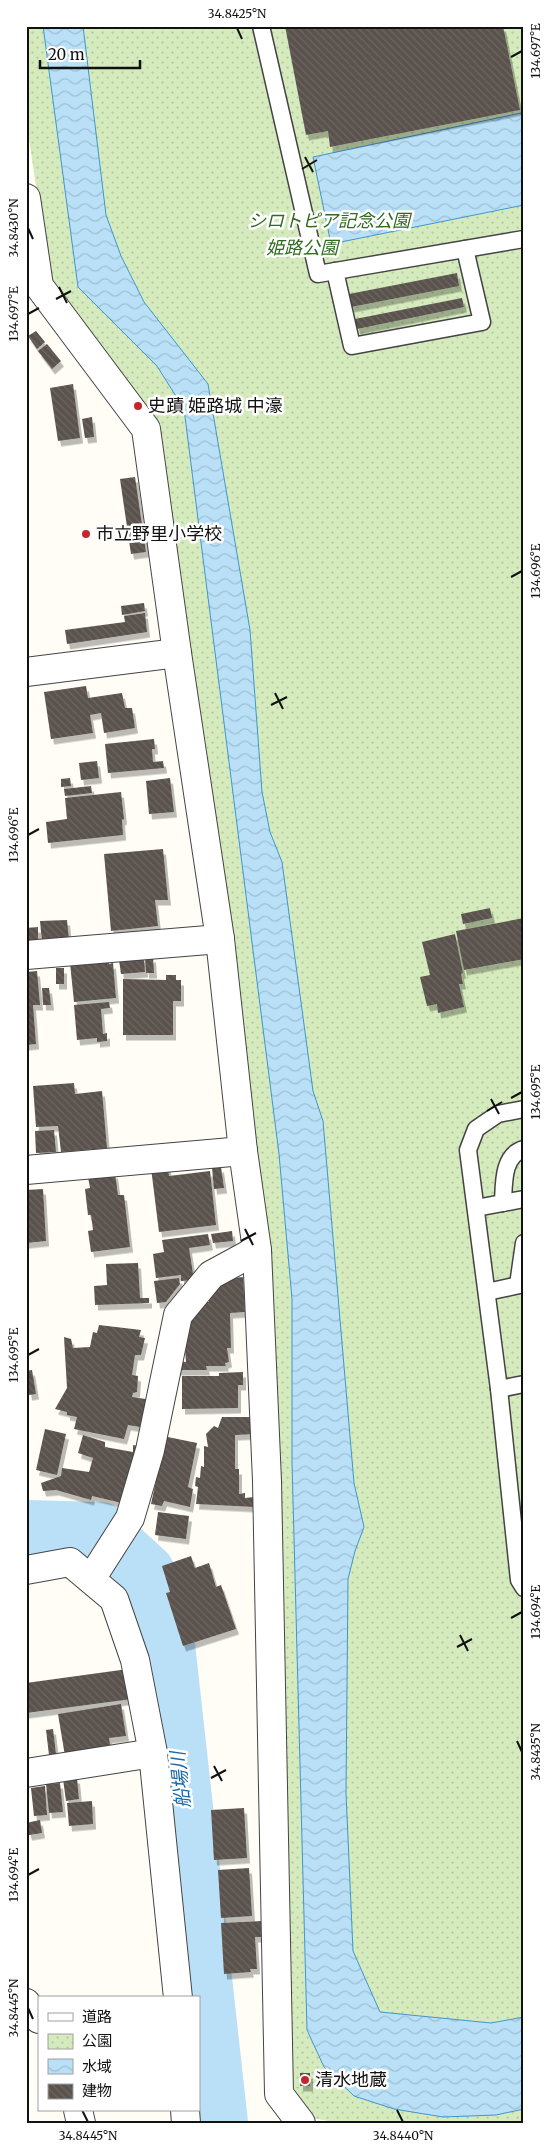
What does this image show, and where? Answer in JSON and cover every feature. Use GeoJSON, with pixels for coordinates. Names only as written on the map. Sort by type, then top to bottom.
{"type":"FeatureCollection","features":[{"type":"Feature","properties":{"kind":"street"},"geometry":{"type":"LineString","coordinates":[[26,198],[39,286],[146,429],[220,939],[243,1151],[257,1250],[267,1481],[280,2094],[301,2123]]}},
{"type":"Feature","properties":{"kind":"street"},"geometry":{"type":"LineString","coordinates":[[26,672],[177,653]]}},
{"type":"Feature","properties":{"kind":"street"},"geometry":{"type":"LineString","coordinates":[[26,955],[220,939]]}},
{"type":"Feature","properties":{"kind":"street"},"geometry":{"type":"LineString","coordinates":[[26,1170],[243,1151]]}},
{"type":"Feature","properties":{"kind":"street"},"geometry":{"type":"LineString","coordinates":[[90,1579],[130,1518],[150,1450],[178,1315],[211,1275],[257,1250]]}},
{"type":"Feature","properties":{"kind":"street"},"geometry":{"type":"LineString","coordinates":[[26,1570],[70,1562],[114,1599],[135,1660],[152,1753],[178,1996]]}},
{"type":"Feature","properties":{"kind":"street"},"geometry":{"type":"LineString","coordinates":[[26,1773],[152,1753]]}},
{"type":"Feature","properties":{"kind":"street"},"geometry":{"type":"LineString","coordinates":[[26,2003],[38,2017]]}},
{"type":"Feature","properties":{"kind":"lane"},"geometry":{"type":"LineString","coordinates":[[261,26],[318,274],[524,239]]}},
{"type":"Feature","properties":{"kind":"lane"},"geometry":{"type":"LineString","coordinates":[[335,271],[352,346],[482,322],[465,249]]}},
{"type":"Feature","properties":{"kind":"lane"},"geometry":{"type":"LineString","coordinates":[[524,1109],[498,1114],[476,1129],[468,1150],[499,1389],[520,1580],[524,1588]]}},
{"type":"Feature","properties":{"kind":"lane"},"geometry":{"type":"LineString","coordinates":[[503,1203],[504,1181],[509,1160],[516,1151],[524,1149]]}},
{"type":"Feature","properties":{"kind":"lane"},"geometry":{"type":"LineString","coordinates":[[476,1208],[524,1199]]}},
{"type":"Feature","properties":{"kind":"lane"},"geometry":{"type":"LineString","coordinates":[[487,1292],[521,1285],[524,1243]]}},
{"type":"Feature","properties":{"kind":"lane"},"geometry":{"type":"LineString","coordinates":[[499,1389],[524,1384]]}},
{"type":"Feature","properties":{"kind":"green space","name":"姫路公園"},"geometry":{"type":"Polygon","coordinates":[[[26,26],[524,26],[524,2123],[340,2123],[312,2118],[282,2083],[267,1293],[207,751],[151,413],[52,293],[26,119],[26,26]]]}},
{"type":"Feature","properties":{"kind":"water"},"geometry":{"type":"Polygon","coordinates":[[[43,26],[83,26],[106,215],[121,256],[144,302],[208,384],[250,630],[262,792],[270,832],[282,862],[313,1091],[323,1121],[354,1483],[364,1527],[355,1551],[348,1579],[346,1793],[353,1951],[380,2012],[491,2023],[524,2017],[524,2109],[496,2115],[443,2117],[394,2109],[354,2096],[324,2067],[307,2030],[292,1462],[292,1299],[279,1154],[184,409],[157,366],[78,287],[43,26]]]}},
{"type":"Feature","properties":{"kind":"water"},"geometry":{"type":"Polygon","coordinates":[[[521,113],[524,125],[524,205],[331,244],[313,157],[521,113]]]}},
{"type":"Feature","properties":{"kind":"building"},"geometry":{"type":"Polygon","coordinates":[[[285,26],[503,26],[520,110],[330,147],[328,131],[306,135],[285,26]]]}},
{"type":"Feature","properties":{"kind":"building"},"geometry":{"type":"Polygon","coordinates":[[[457,273],[459,286],[351,307],[349,294],[457,273]]]}},
{"type":"Feature","properties":{"kind":"building"},"geometry":{"type":"Polygon","coordinates":[[[462,298],[464,307],[357,329],[355,319],[462,298]]]}},
{"type":"Feature","properties":{"kind":"building"},"geometry":{"type":"Polygon","coordinates":[[[36,331],[45,342],[37,349],[28,336],[36,331]]]}},
{"type":"Feature","properties":{"kind":"building"},"geometry":{"type":"Polygon","coordinates":[[[47,344],[61,361],[52,369],[38,351],[47,344]]]}},
{"type":"Feature","properties":{"kind":"building"},"geometry":{"type":"Polygon","coordinates":[[[73,384],[80,438],[58,441],[50,388],[73,384]]]}},
{"type":"Feature","properties":{"kind":"building"},"geometry":{"type":"Polygon","coordinates":[[[92,417],[94,437],[85,438],[82,419],[92,417]]]}},
{"type":"Feature","properties":{"kind":"building"},"geometry":{"type":"Polygon","coordinates":[[[135,477],[146,552],[131,554],[120,479],[135,477]]]}},
{"type":"Feature","properties":{"kind":"building"},"geometry":{"type":"Polygon","coordinates":[[[144,603],[145,611],[122,615],[121,606],[144,603]]]}},
{"type":"Feature","properties":{"kind":"building"},"geometry":{"type":"Polygon","coordinates":[[[145,613],[147,632],[67,644],[65,630],[125,622],[124,616],[145,613]]]}},
{"type":"Feature","properties":{"kind":"building"},"geometry":{"type":"Polygon","coordinates":[[[86,686],[88,698],[122,693],[125,708],[132,708],[135,728],[104,733],[101,713],[90,715],[93,733],[51,739],[44,692],[86,686]]]}},
{"type":"Feature","properties":{"kind":"building"},"geometry":{"type":"Polygon","coordinates":[[[154,739],[155,749],[152,749],[153,762],[163,761],[164,768],[108,773],[105,744],[154,739]]]}},
{"type":"Feature","properties":{"kind":"building"},"geometry":{"type":"Polygon","coordinates":[[[97,761],[99,778],[81,780],[79,763],[97,761]]]}},
{"type":"Feature","properties":{"kind":"building"},"geometry":{"type":"Polygon","coordinates":[[[70,778],[71,786],[61,787],[61,779],[70,778]]]}},
{"type":"Feature","properties":{"kind":"building"},"geometry":{"type":"Polygon","coordinates":[[[170,778],[174,812],[149,814],[146,781],[170,778]]]}},
{"type":"Feature","properties":{"kind":"building"},"geometry":{"type":"Polygon","coordinates":[[[91,786],[92,793],[65,796],[64,789],[91,786]]]}},
{"type":"Feature","properties":{"kind":"building"},"geometry":{"type":"Polygon","coordinates":[[[121,792],[124,819],[122,820],[123,835],[48,843],[46,822],[67,819],[65,798],[121,792]]]}},
{"type":"Feature","properties":{"kind":"building"},"geometry":{"type":"Polygon","coordinates":[[[163,849],[168,900],[155,900],[158,926],[111,931],[104,854],[163,849]]]}},
{"type":"Feature","properties":{"kind":"building"},"geometry":{"type":"Polygon","coordinates":[[[490,908],[492,918],[463,924],[461,914],[490,908]]]}},
{"type":"Feature","properties":{"kind":"building"},"geometry":{"type":"Polygon","coordinates":[[[524,918],[524,959],[464,970],[456,931],[524,918]]]}},
{"type":"Feature","properties":{"kind":"building"},"geometry":{"type":"Polygon","coordinates":[[[67,920],[69,940],[42,942],[40,921],[67,920]]]}},
{"type":"Feature","properties":{"kind":"building"},"geometry":{"type":"Polygon","coordinates":[[[38,927],[38,941],[26,942],[26,928],[38,927]]]}},
{"type":"Feature","properties":{"kind":"building"},"geometry":{"type":"Polygon","coordinates":[[[455,934],[463,973],[461,974],[463,984],[459,984],[464,1007],[438,1013],[437,1004],[427,1006],[420,977],[430,975],[422,942],[455,934]]]}},
{"type":"Feature","properties":{"kind":"building"},"geometry":{"type":"Polygon","coordinates":[[[144,957],[145,972],[121,974],[119,960],[144,957]]]}},
{"type":"Feature","properties":{"kind":"building"},"geometry":{"type":"Polygon","coordinates":[[[153,957],[154,973],[146,973],[145,958],[153,957]]]}},
{"type":"Feature","properties":{"kind":"building"},"geometry":{"type":"Polygon","coordinates":[[[109,959],[109,964],[113,963],[116,998],[74,1002],[70,963],[109,959]]]}},
{"type":"Feature","properties":{"kind":"building"},"geometry":{"type":"Polygon","coordinates":[[[56,968],[64,968],[64,984],[56,984],[56,968]]]}},
{"type":"Feature","properties":{"kind":"building"},"geometry":{"type":"Polygon","coordinates":[[[37,971],[40,1005],[33,1005],[36,1044],[26,1045],[26,972],[37,971]]]}},
{"type":"Feature","properties":{"kind":"building"},"geometry":{"type":"Polygon","coordinates":[[[166,975],[176,975],[176,980],[181,980],[181,1001],[173,1001],[173,1035],[123,1035],[123,979],[166,980],[166,975]]]}},
{"type":"Feature","properties":{"kind":"building"},"geometry":{"type":"Polygon","coordinates":[[[42,988],[49,988],[51,1005],[43,1005],[42,988]]]}},
{"type":"Feature","properties":{"kind":"building"},"geometry":{"type":"Polygon","coordinates":[[[109,1002],[110,1008],[101,1009],[103,1034],[107,1033],[107,1041],[97,1042],[97,1038],[77,1040],[74,1005],[109,1002]]]}},
{"type":"Feature","properties":{"kind":"building"},"geometry":{"type":"Polygon","coordinates":[[[74,1083],[75,1094],[102,1091],[107,1148],[61,1152],[58,1126],[36,1127],[33,1086],[74,1083]]]}},
{"type":"Feature","properties":{"kind":"building"},"geometry":{"type":"Polygon","coordinates":[[[54,1130],[56,1152],[36,1153],[35,1131],[54,1130]]]}},
{"type":"Feature","properties":{"kind":"building"},"geometry":{"type":"Polygon","coordinates":[[[168,1166],[169,1176],[210,1171],[216,1225],[159,1232],[151,1168],[168,1166]]]}},
{"type":"Feature","properties":{"kind":"building"},"geometry":{"type":"Polygon","coordinates":[[[221,1167],[224,1188],[214,1189],[212,1168],[221,1167]]]}},
{"type":"Feature","properties":{"kind":"building"},"geometry":{"type":"Polygon","coordinates":[[[115,1173],[118,1195],[124,1195],[130,1247],[91,1252],[88,1231],[93,1230],[91,1215],[88,1215],[85,1189],[90,1188],[88,1177],[115,1173]]]}},
{"type":"Feature","properties":{"kind":"building"},"geometry":{"type":"Polygon","coordinates":[[[43,1189],[46,1241],[26,1243],[26,1190],[43,1189]]]}},
{"type":"Feature","properties":{"kind":"building"},"geometry":{"type":"Polygon","coordinates":[[[232,1231],[233,1241],[213,1243],[211,1234],[232,1231]]]}},
{"type":"Feature","properties":{"kind":"building"},"geometry":{"type":"Polygon","coordinates":[[[208,1234],[210,1245],[189,1248],[194,1280],[181,1281],[181,1275],[156,1278],[153,1254],[164,1252],[162,1240],[208,1234]]]}},
{"type":"Feature","properties":{"kind":"building"},"geometry":{"type":"Polygon","coordinates":[[[138,1263],[140,1298],[149,1298],[149,1303],[95,1305],[94,1286],[107,1285],[106,1264],[138,1263]]]}},
{"type":"Feature","properties":{"kind":"building"},"geometry":{"type":"Polygon","coordinates":[[[243,1277],[245,1312],[230,1313],[231,1348],[227,1348],[229,1362],[225,1363],[226,1366],[206,1366],[207,1370],[177,1370],[178,1361],[186,1362],[184,1336],[195,1302],[209,1302],[207,1285],[222,1285],[223,1279],[243,1277]]]}},
{"type":"Feature","properties":{"kind":"building"},"geometry":{"type":"Polygon","coordinates":[[[179,1278],[180,1284],[166,1302],[157,1303],[154,1281],[179,1278]]]}},
{"type":"Feature","properties":{"kind":"building"},"geometry":{"type":"Polygon","coordinates":[[[99,1325],[141,1330],[139,1337],[145,1338],[141,1355],[135,1355],[132,1375],[138,1376],[137,1392],[133,1393],[132,1397],[152,1400],[146,1428],[128,1425],[124,1439],[74,1429],[77,1417],[67,1415],[67,1412],[55,1409],[67,1388],[64,1337],[71,1339],[73,1348],[90,1347],[93,1332],[97,1333],[99,1325]]]}},
{"type":"Feature","properties":{"kind":"building"},"geometry":{"type":"Polygon","coordinates":[[[32,1370],[36,1394],[29,1395],[26,1371],[32,1370]]]}},
{"type":"Feature","properties":{"kind":"building"},"geometry":{"type":"Polygon","coordinates":[[[243,1372],[243,1385],[238,1385],[238,1408],[182,1409],[182,1376],[219,1376],[219,1373],[243,1372]]]}},
{"type":"Feature","properties":{"kind":"building"},"geometry":{"type":"Polygon","coordinates":[[[222,1417],[255,1417],[256,1434],[235,1435],[235,1469],[239,1469],[239,1494],[245,1493],[245,1498],[254,1497],[255,1507],[196,1504],[198,1487],[195,1486],[196,1477],[200,1478],[201,1466],[204,1467],[204,1446],[208,1447],[206,1434],[214,1426],[218,1428],[222,1417]]]}},
{"type":"Feature","properties":{"kind":"building"},"geometry":{"type":"Polygon","coordinates":[[[45,1429],[66,1434],[57,1475],[36,1470],[45,1429]]]}},
{"type":"Feature","properties":{"kind":"building"},"geometry":{"type":"Polygon","coordinates":[[[83,1435],[105,1442],[105,1447],[133,1452],[133,1445],[143,1447],[126,1504],[92,1496],[91,1500],[56,1490],[43,1491],[41,1483],[61,1476],[62,1468],[89,1472],[93,1458],[78,1453],[83,1435]]]}},
{"type":"Feature","properties":{"kind":"building"},"geometry":{"type":"Polygon","coordinates":[[[163,1436],[197,1443],[188,1487],[193,1489],[190,1507],[164,1501],[162,1506],[151,1504],[163,1436]]]}},
{"type":"Feature","properties":{"kind":"building"},"geometry":{"type":"Polygon","coordinates":[[[158,1512],[189,1516],[186,1539],[155,1535],[158,1512]]]}},
{"type":"Feature","properties":{"kind":"building"},"geometry":{"type":"Polygon","coordinates":[[[191,1556],[195,1568],[209,1563],[216,1587],[221,1585],[236,1629],[183,1646],[166,1593],[170,1592],[162,1566],[191,1556]]]}},
{"type":"Feature","properties":{"kind":"building"},"geometry":{"type":"Polygon","coordinates":[[[128,1669],[132,1699],[26,1713],[26,1683],[128,1669]]]}},
{"type":"Feature","properties":{"kind":"building"},"geometry":{"type":"Polygon","coordinates":[[[121,1704],[126,1736],[109,1738],[111,1750],[65,1756],[58,1714],[121,1704]]]}},
{"type":"Feature","properties":{"kind":"building"},"geometry":{"type":"Polygon","coordinates":[[[53,1729],[56,1754],[49,1755],[46,1730],[53,1729]]]}},
{"type":"Feature","properties":{"kind":"building"},"geometry":{"type":"Polygon","coordinates":[[[77,1778],[79,1799],[66,1801],[63,1779],[77,1778]]]}},
{"type":"Feature","properties":{"kind":"building"},"geometry":{"type":"Polygon","coordinates":[[[60,1783],[63,1812],[49,1813],[46,1784],[60,1783]]]}},
{"type":"Feature","properties":{"kind":"building"},"geometry":{"type":"Polygon","coordinates":[[[45,1786],[47,1815],[34,1816],[31,1788],[45,1786]]]}},
{"type":"Feature","properties":{"kind":"building"},"geometry":{"type":"Polygon","coordinates":[[[92,1801],[93,1824],[69,1826],[67,1803],[92,1801]]]}},
{"type":"Feature","properties":{"kind":"building"},"geometry":{"type":"Polygon","coordinates":[[[244,1808],[247,1858],[214,1860],[211,1810],[244,1808]]]}},
{"type":"Feature","properties":{"kind":"building"},"geometry":{"type":"Polygon","coordinates":[[[40,1820],[42,1833],[29,1835],[26,1823],[40,1820]]]}},
{"type":"Feature","properties":{"kind":"building"},"geometry":{"type":"Polygon","coordinates":[[[249,1868],[252,1916],[221,1918],[218,1870],[249,1868]]]}},
{"type":"Feature","properties":{"kind":"building"},"geometry":{"type":"Polygon","coordinates":[[[262,1921],[263,1937],[255,1937],[257,1969],[250,1969],[251,1972],[224,1974],[221,1923],[262,1921]]]}},
{"type":"Feature","properties":{"kind":"building","name":"清水地蔵"},"geometry":{"type":"Polygon","coordinates":[[[300,2073],[310,2073],[310,2086],[300,2086],[300,2073]]]}},
{"type":"Feature","properties":{"kind":"waterway","name":"船場川"},"geometry":{"type":"LineString","coordinates":[[26,1530],[100,1532],[145,1573],[164,1636],[218,2123]]}},
{"type":"Feature","properties":{"kind":"place","name":"史蹟 姫路城 中濠"},"geometry":{"type":"Point","coordinates":[138,406]}},
{"type":"Feature","properties":{"kind":"place","name":"市立野里小学校"},"geometry":{"type":"Point","coordinates":[86,534]}},
{"type":"Feature","properties":{"kind":"place","name":"清水地蔵"},"geometry":{"type":"Point","coordinates":[305,2080]}},
{"type":"Feature","properties":{"kind":"park label","name":"シロトピア記念公園"},"geometry":{"type":"Point","coordinates":[329,221]}}]}
